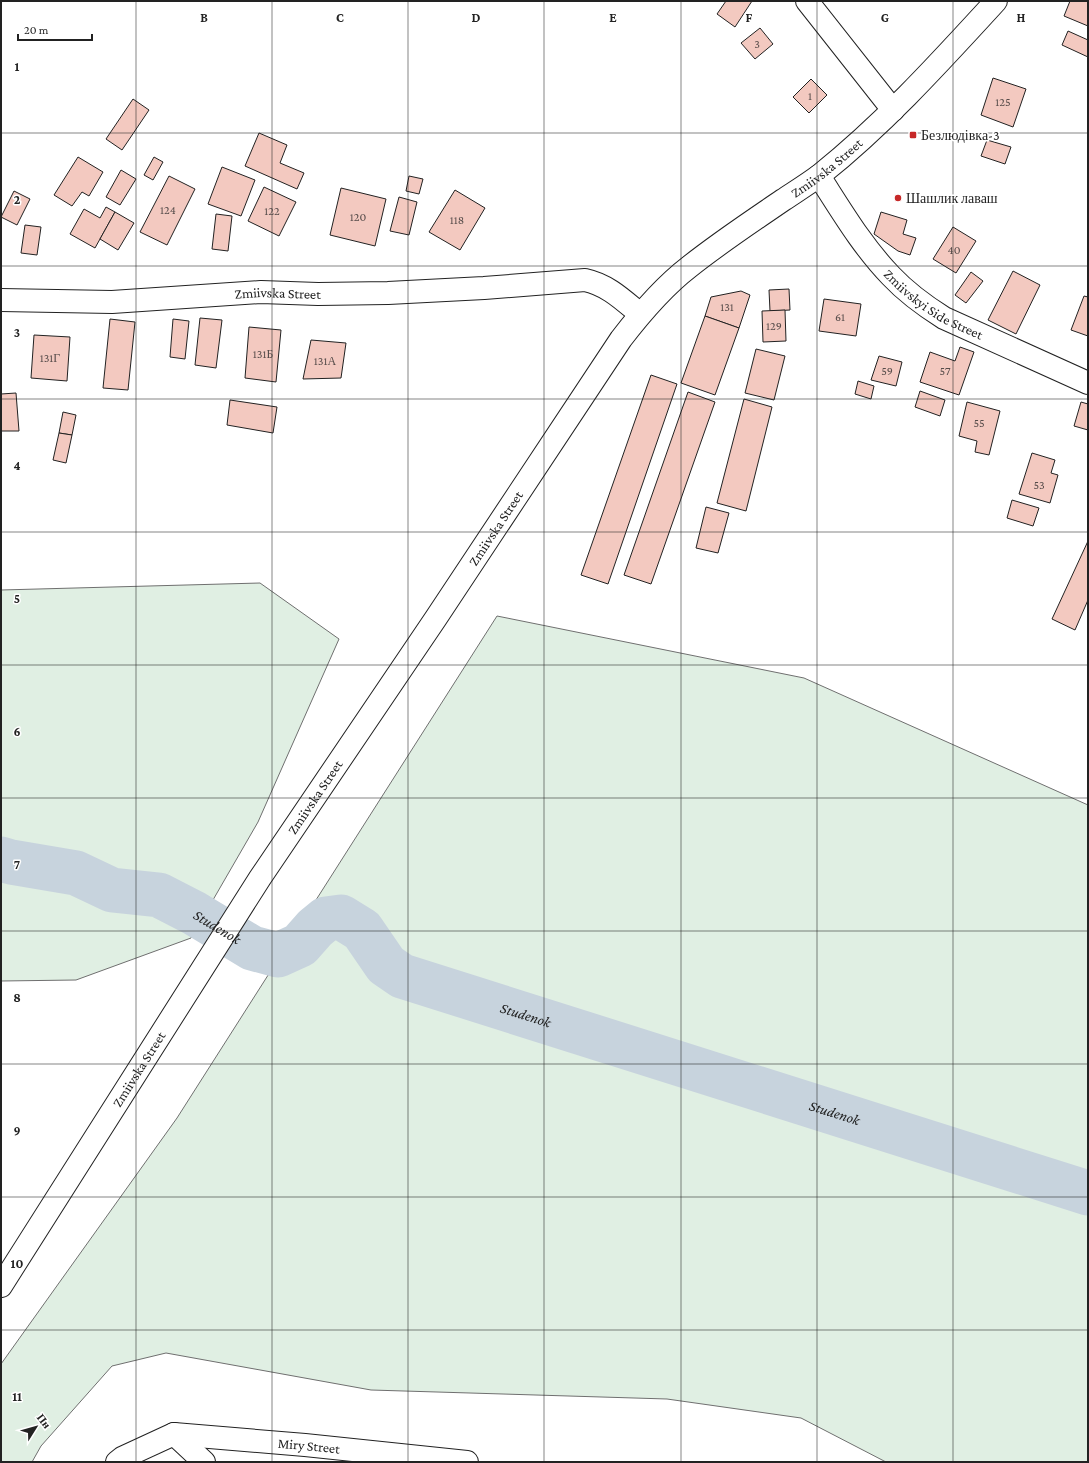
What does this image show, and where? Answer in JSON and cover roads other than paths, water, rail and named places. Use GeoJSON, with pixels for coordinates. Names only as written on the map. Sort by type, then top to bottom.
{"type":"FeatureCollection","features":[{"type":"Feature","properties":{"kind":"main road"},"geometry":{"type":"LineString","coordinates":[[807,1],[893,110]]}},
{"type":"Feature","properties":{"kind":"main road","name":"Zmiivska Street"},"geometry":{"type":"LineString","coordinates":[[1,1286],[260,878],[436,618],[602,365],[640,314],[689,266],[819,176],[853,148],[921,82],[996,1]]}},
{"type":"Feature","properties":{"kind":"main road","name":"Zmiivskyi Side Street"},"geometry":{"type":"LineString","coordinates":[[819,176],[876,259],[891,277],[927,307],[944,318],[1088,383]]}},
{"type":"Feature","properties":{"kind":"main road","name":"Zmiivska Street"},"geometry":{"type":"LineString","coordinates":[[1,300],[112,302],[261,292],[318,294],[388,293],[484,288],[585,280],[606,288],[640,314]]}},
{"type":"Feature","properties":{"kind":"main road"},"geometry":{"type":"LineString","coordinates":[[117,1462],[122,1458],[174,1434],[204,1462]]}},
{"type":"Feature","properties":{"kind":"main road","name":"Miry Street"},"geometry":{"type":"LineString","coordinates":[[174,1434],[305,1445],[467,1462]]}},
{"type":"Feature","properties":{"kind":"waterway","name":"Studenok"},"geometry":{"type":"LineString","coordinates":[[1,859],[76,873],[112,890],[159,895],[194,913],[252,948],[278,955],[300,945],[315,928],[326,919],[341,917],[362,930],[386,965],[402,976],[1088,1193]]}},
{"type":"Feature","properties":{"kind":"place","name":"Безлюдівка-3"},"geometry":{"type":"Point","coordinates":[913,135]}},
{"type":"Feature","properties":{"kind":"place","name":"Шашлик лаваш"},"geometry":{"type":"Point","coordinates":[898,198]}}]}
